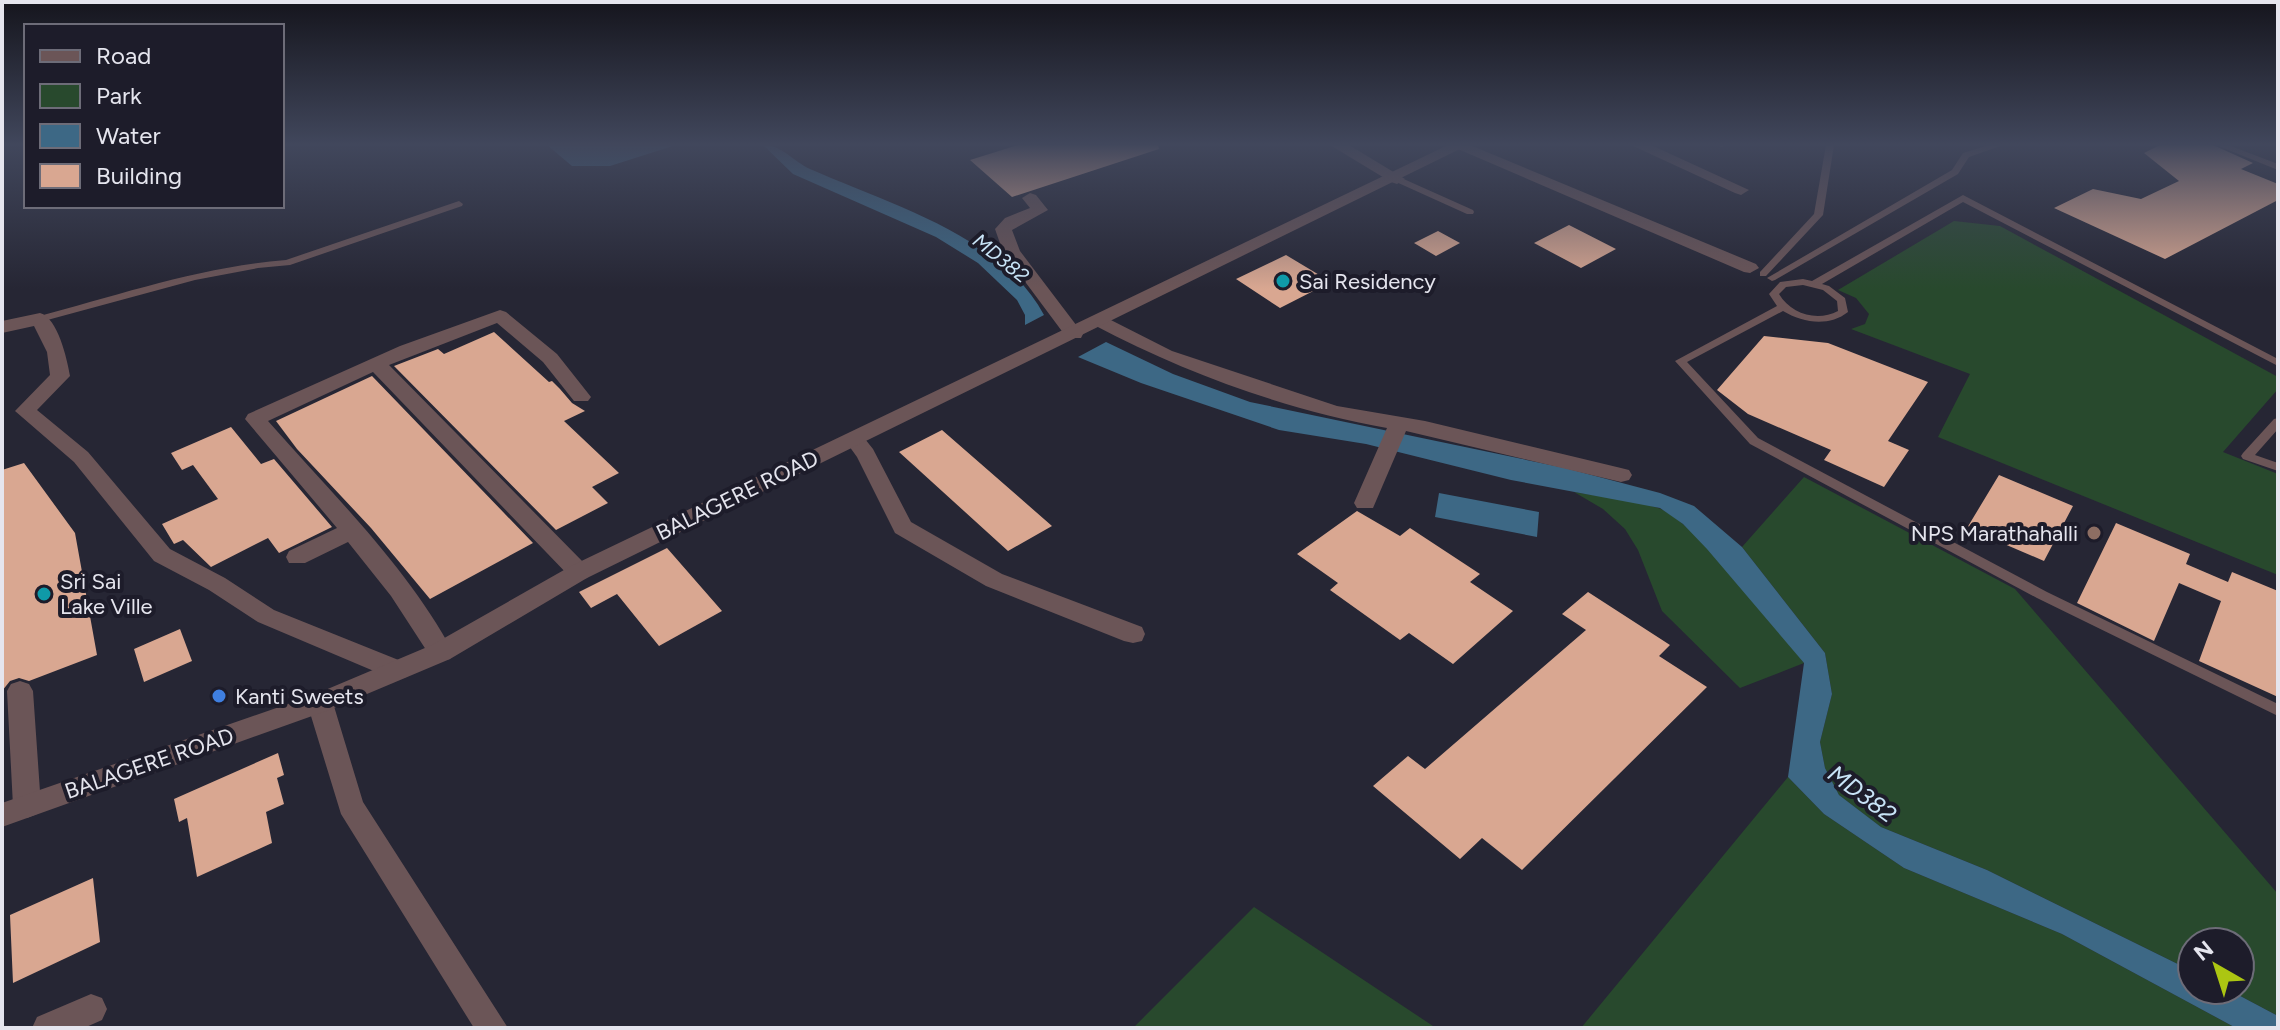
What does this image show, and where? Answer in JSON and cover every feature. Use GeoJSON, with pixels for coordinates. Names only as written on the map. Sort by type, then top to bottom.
{"type":"FeatureCollection","features":[{"type":"Feature","properties":{"kind":"street","name":"BALAGERE ROAD"},"geometry":{"type":"LineString","coordinates":[[2,815],[320,703],[441,652],[579,572],[1368,193]]}},
{"type":"Feature","properties":{"kind":"street"},"geometry":{"type":"LineString","coordinates":[[1572,193],[1762,273]]}},
{"type":"Feature","properties":{"kind":"street"},"geometry":{"type":"LineString","coordinates":[[1030,198],[1040,210],[1011,222],[1003,229],[1012,252],[1074,334]]}},
{"type":"Feature","properties":{"kind":"street"},"geometry":{"type":"LineString","coordinates":[[441,652],[420,618],[351,531],[255,419],[450,331],[500,316],[550,358],[581,397]]}},
{"type":"Feature","properties":{"kind":"street"},"geometry":{"type":"LineString","coordinates":[[2,327],[40,319],[57,352],[60,376],[25,411],[81,457],[162,555],[217,584],[266,616],[397,670]]}},
{"type":"Feature","properties":{"kind":"street"},"geometry":{"type":"LineString","coordinates":[[1101,321],[1165,355],[1334,412],[1621,475]]}},
{"type":"Feature","properties":{"kind":"street"},"geometry":{"type":"LineString","coordinates":[[376,363],[579,572]]}},
{"type":"Feature","properties":{"kind":"street"},"geometry":{"type":"LineString","coordinates":[[1365,503],[1398,428]]}},
{"type":"Feature","properties":{"kind":"street"},"geometry":{"type":"LineString","coordinates":[[854,439],[866,454],[903,527],[994,580],[1133,634]]}},
{"type":"Feature","properties":{"kind":"street"},"geometry":{"type":"LineString","coordinates":[[297,557],[351,531]]}},
{"type":"Feature","properties":{"kind":"street"},"geometry":{"type":"LineString","coordinates":[[20,691],[27,806]]}},
{"type":"Feature","properties":{"kind":"street"},"geometry":{"type":"LineString","coordinates":[[320,703],[351,806],[492,1028]]}},
{"type":"Feature","properties":{"kind":"street"},"geometry":{"type":"LineString","coordinates":[[48,1028],[91,1009]]}},
{"type":"Feature","properties":{"kind":"lane"},"geometry":{"type":"LineString","coordinates":[[1428,193],[1470,212]]}},
{"type":"Feature","properties":{"kind":"lane"},"geometry":{"type":"LineString","coordinates":[[1762,273],[1818,215],[1822,193]]}},
{"type":"Feature","properties":{"kind":"lane"},"geometry":{"type":"LineString","coordinates":[[1762,273],[1915,193]]}},
{"type":"Feature","properties":{"kind":"lane"},"geometry":{"type":"LineString","coordinates":[[1815,284],[1963,198],[2278,363]]}},
{"type":"Feature","properties":{"kind":"lane"},"geometry":{"type":"LineString","coordinates":[[40,319],[209,276],[287,263],[459,204]]}},
{"type":"Feature","properties":{"kind":"lane"},"geometry":{"type":"LineString","coordinates":[[1762,273],[1785,283],[1815,284],[1836,294],[1842,300],[1843,312],[1828,319],[1817,319],[1783,307],[1774,294],[1785,283]]}},
{"type":"Feature","properties":{"kind":"lane"},"geometry":{"type":"LineString","coordinates":[[1783,307],[1680,361],[1754,441],[2042,595],[2278,710]]}},
{"type":"Feature","properties":{"kind":"lane"},"geometry":{"type":"LineString","coordinates":[[2278,422],[2247,456],[2278,467]]}},
{"type":"Feature","properties":{"kind":"green space"},"geometry":{"type":"Polygon","coordinates":[[[1954,221],[2000,226],[2278,377],[2278,389],[2223,452],[2278,474],[2278,575],[1938,437],[1970,374],[1851,329],[1865,324],[1869,314],[1856,298],[1838,290],[1954,221]]]}},
{"type":"Feature","properties":{"kind":"green space"},"geometry":{"type":"Polygon","coordinates":[[[1804,477],[2015,589],[2278,894],[2278,1016],[2256,1004],[2256,926],[2176,926],[2176,963],[1987,870],[1881,827],[1839,795],[1825,768],[1820,742],[1832,694],[1825,653],[1742,547],[1804,477]]]}},
{"type":"Feature","properties":{"kind":"green space"},"geometry":{"type":"Polygon","coordinates":[[[1574,492],[1648,505],[1673,516],[1735,577],[1804,663],[1740,688],[1662,611],[1638,550],[1625,529],[1603,509],[1574,492]]]}},
{"type":"Feature","properties":{"kind":"green space"},"geometry":{"type":"Polygon","coordinates":[[[1788,777],[1824,814],[1904,868],[2062,934],[2176,996],[2176,1006],[2195,1006],[2236,1028],[1581,1028],[1788,777]]]}},
{"type":"Feature","properties":{"kind":"green space"},"geometry":{"type":"Polygon","coordinates":[[[1254,907],[1436,1028],[1133,1028],[1254,907]]]}},
{"type":"Feature","properties":{"kind":"water"},"geometry":{"type":"Polygon","coordinates":[[[836,193],[868,193],[907,209],[972,243],[1000,263],[1025,287],[1044,315],[1025,325],[1025,315],[1017,300],[978,263],[936,237],[836,193]]]}},
{"type":"Feature","properties":{"kind":"water"},"geometry":{"type":"Polygon","coordinates":[[[1106,342],[1173,374],[1250,402],[1565,468],[1660,493],[1694,506],[1742,547],[1825,653],[1832,694],[1820,742],[1825,768],[1839,795],[1881,827],[1987,870],[2176,963],[2176,996],[2062,934],[1904,868],[1824,814],[1788,777],[1804,663],[1707,549],[1683,524],[1660,508],[1511,480],[1366,444],[1279,430],[1141,383],[1078,357],[1106,342]]]}},
{"type":"Feature","properties":{"kind":"water"},"geometry":{"type":"Polygon","coordinates":[[[1439,493],[1539,512],[1537,537],[1435,517],[1439,493]]]}},
{"type":"Feature","properties":{"kind":"water"},"geometry":{"type":"Polygon","coordinates":[[[2256,1004],[2278,1016],[2278,1028],[2236,1028],[2195,1006],[2256,1004]]]}},
{"type":"Feature","properties":{"kind":"building"},"geometry":{"type":"Polygon","coordinates":[[[2085,193],[2113,193],[2141,199],[2154,193],[2278,193],[2278,200],[2165,259],[2054,208],[2085,193]]]}},
{"type":"Feature","properties":{"kind":"building"},"geometry":{"type":"Polygon","coordinates":[[[1569,225],[1616,249],[1581,268],[1534,243],[1569,225]]]}},
{"type":"Feature","properties":{"kind":"building"},"geometry":{"type":"Polygon","coordinates":[[[1438,231],[1460,243],[1436,256],[1414,243],[1438,231]]]}},
{"type":"Feature","properties":{"kind":"building","name":"Sai Residency"},"geometry":{"type":"Polygon","coordinates":[[[1286,255],[1331,282],[1280,308],[1236,279],[1286,255]]]}},
{"type":"Feature","properties":{"kind":"building"},"geometry":{"type":"Polygon","coordinates":[[[494,332],[549,382],[552,381],[572,403],[585,411],[564,421],[619,473],[592,487],[608,503],[556,530],[394,366],[438,349],[444,354],[494,332]]]}},
{"type":"Feature","properties":{"kind":"building"},"geometry":{"type":"Polygon","coordinates":[[[1764,336],[1828,343],[1928,382],[1888,441],[1909,450],[1884,487],[1824,460],[1831,450],[1748,414],[1717,390],[1764,336]]]}},
{"type":"Feature","properties":{"kind":"building"},"geometry":{"type":"Polygon","coordinates":[[[372,376],[533,543],[430,599],[371,528],[297,449],[276,421],[372,376]]]}},
{"type":"Feature","properties":{"kind":"building"},"geometry":{"type":"Polygon","coordinates":[[[231,427],[261,464],[274,459],[332,527],[279,553],[268,538],[211,567],[183,540],[174,544],[162,524],[218,499],[193,465],[182,470],[171,453],[231,427]]]}},
{"type":"Feature","properties":{"kind":"building"},"geometry":{"type":"Polygon","coordinates":[[[942,430],[1052,526],[1008,551],[899,452],[942,430]]]}},
{"type":"Feature","properties":{"kind":"building","name":"Sri Sai Lake Ville"},"geometry":{"type":"Polygon","coordinates":[[[24,463],[75,533],[97,655],[29,681],[19,678],[10,681],[2,691],[2,470],[24,463]]]}},
{"type":"Feature","properties":{"kind":"building"},"geometry":{"type":"Polygon","coordinates":[[[1999,475],[2073,506],[2044,561],[1967,528],[1999,475]]]}},
{"type":"Feature","properties":{"kind":"building"},"geometry":{"type":"Polygon","coordinates":[[[1357,511],[1400,536],[1410,528],[1480,574],[1470,582],[1513,611],[1453,664],[1409,633],[1400,640],[1330,590],[1338,583],[1297,554],[1357,511]]]}},
{"type":"Feature","properties":{"kind":"building"},"geometry":{"type":"Polygon","coordinates":[[[2116,523],[2190,554],[2186,564],[2228,582],[2232,572],[2278,591],[2278,697],[2199,661],[2221,601],[2179,583],[2154,641],[2077,603],[2116,523]]]}},
{"type":"Feature","properties":{"kind":"building"},"geometry":{"type":"Polygon","coordinates":[[[667,548],[722,611],[659,646],[617,594],[591,608],[579,592],[667,548]]]}},
{"type":"Feature","properties":{"kind":"building"},"geometry":{"type":"Polygon","coordinates":[[[1588,592],[1670,645],[1659,656],[1707,687],[1522,870],[1482,838],[1460,859],[1373,786],[1408,756],[1425,769],[1586,630],[1562,614],[1588,592]]]}},
{"type":"Feature","properties":{"kind":"building"},"geometry":{"type":"Polygon","coordinates":[[[180,629],[192,661],[144,682],[134,649],[180,629]]]}},
{"type":"Feature","properties":{"kind":"building"},"geometry":{"type":"Polygon","coordinates":[[[278,753],[284,775],[277,778],[284,804],[266,812],[272,843],[197,877],[187,818],[179,822],[174,799],[278,753]]]}},
{"type":"Feature","properties":{"kind":"building"},"geometry":{"type":"Polygon","coordinates":[[[93,878],[100,942],[13,983],[10,915],[93,878]]]}},
{"type":"Feature","properties":{"kind":"place","name":"Sai Residency"},"geometry":{"type":"Point","coordinates":[1283,281]}},
{"type":"Feature","properties":{"kind":"place","name":"NPS Marathahalli"},"geometry":{"type":"Point","coordinates":[2094,533]}},
{"type":"Feature","properties":{"kind":"place","name":"Sri Sai Lake Ville"},"geometry":{"type":"Point","coordinates":[44,594]}},
{"type":"Feature","properties":{"kind":"place","name":"Kanti Sweets"},"geometry":{"type":"Point","coordinates":[219,696]}},
{"type":"Feature","properties":{"kind":"water label","name":"MD382"},"geometry":{"type":"Point","coordinates":[1001,258]}},
{"type":"Feature","properties":{"kind":"water label","name":"MD382"},"geometry":{"type":"Point","coordinates":[1862,794]}}]}
